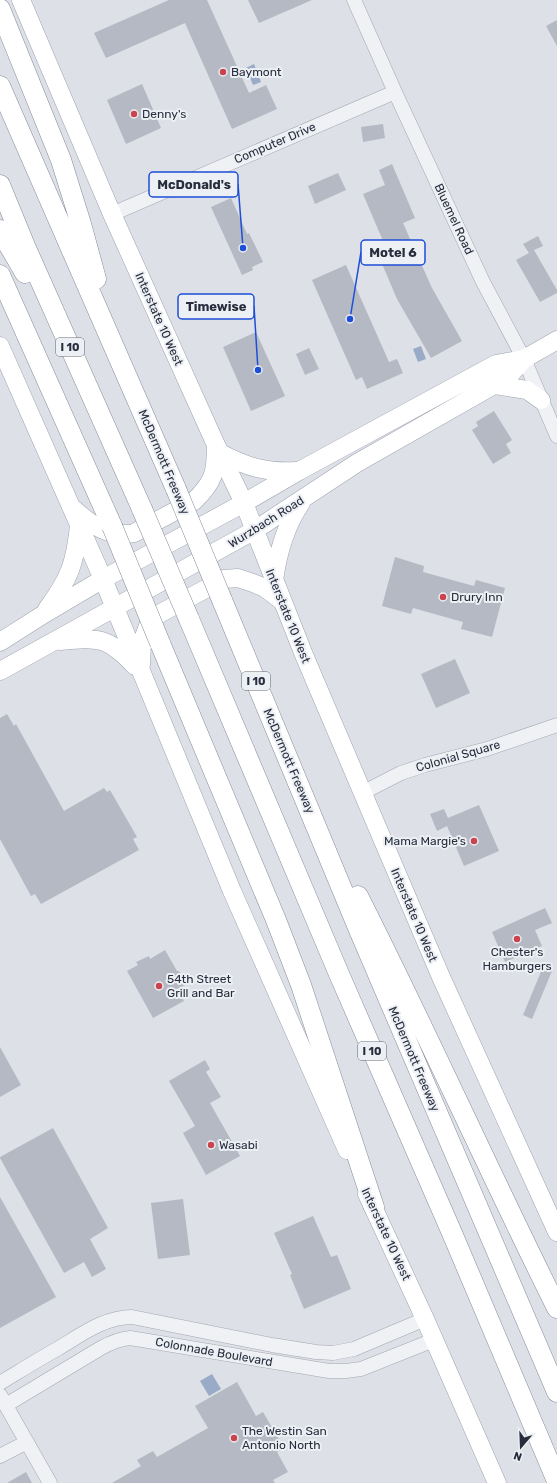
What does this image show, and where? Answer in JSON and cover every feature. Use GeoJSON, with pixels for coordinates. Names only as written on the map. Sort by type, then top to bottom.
{"type":"FeatureCollection","features":[{"type":"Feature","properties":{"kind":"highway"},"geometry":{"type":"LineString","coordinates":[[0,10],[61,160],[81,224],[114,346]]}},
{"type":"Feature","properties":{"kind":"highway","name":"McDermott Freeway"},"geometry":{"type":"LineString","coordinates":[[0,86],[176,489],[359,930],[557,1392]]}},
{"type":"Feature","properties":{"kind":"highway","name":"I 10"},"geometry":{"type":"LineString","coordinates":[[0,185],[142,509],[342,982],[452,1233],[557,1481]]}},
{"type":"Feature","properties":{"kind":"highway"},"geometry":{"type":"LineString","coordinates":[[0,230],[77,363]]}},
{"type":"Feature","properties":{"kind":"highway"},"geometry":{"type":"LineString","coordinates":[[0,275],[112,526],[276,920],[301,985],[374,1207]]}},
{"type":"Feature","properties":{"kind":"highway"},"geometry":{"type":"LineString","coordinates":[[290,762],[402,982],[511,1216],[557,1308]]}},
{"type":"Feature","properties":{"kind":"main road","name":"Interstate 10 West"},"geometry":{"type":"LineString","coordinates":[[21,0],[112,214],[218,449],[244,502],[282,601],[441,977],[557,1232]]}},
{"type":"Feature","properties":{"kind":"main road","name":"Wurzbach Road"},"geometry":{"type":"LineString","coordinates":[[0,671],[255,530],[357,463],[508,377],[524,360],[557,340]]}},
{"type":"Feature","properties":{"kind":"main road","name":"Interstate 10 West"},"geometry":{"type":"LineString","coordinates":[[0,346],[103,579],[235,897],[425,1319],[497,1483]]}},
{"type":"Feature","properties":{"kind":"main road","name":"Wurzbach Road"},"geometry":{"type":"LineString","coordinates":[[0,642],[103,579],[496,364],[524,360]]}},
{"type":"Feature","properties":{"kind":"main road"},"geometry":{"type":"LineString","coordinates":[[495,384],[527,390],[541,400]]}},
{"type":"Feature","properties":{"kind":"main road"},"geometry":{"type":"LineString","coordinates":[[71,506],[97,527],[114,534],[124,535],[134,533],[194,501],[202,494],[212,480],[218,449],[248,466],[262,470],[283,472],[299,471]]}},
{"type":"Feature","properties":{"kind":"main road"},"geometry":{"type":"LineString","coordinates":[[274,580],[277,559],[286,530],[292,515],[303,499]]}},
{"type":"Feature","properties":{"kind":"main road"},"geometry":{"type":"LineString","coordinates":[[44,614],[64,585],[70,573],[77,546],[79,525]]}},
{"type":"Feature","properties":{"kind":"main road"},"geometry":{"type":"LineString","coordinates":[[141,673],[142,642],[149,624],[159,614],[224,579],[238,578],[254,583],[265,588],[282,601]]}},
{"type":"Feature","properties":{"kind":"main road"},"geometry":{"type":"LineString","coordinates":[[52,642],[89,638],[105,642],[114,646],[141,673]]}},
{"type":"Feature","properties":{"kind":"street","name":"Bluemel Road"},"geometry":{"type":"LineString","coordinates":[[354,0],[483,282],[524,360],[557,436]]}},
{"type":"Feature","properties":{"kind":"street","name":"Computer Drive"},"geometry":{"type":"LineString","coordinates":[[112,214],[395,92]]}},
{"type":"Feature","properties":{"kind":"street","name":"Colonial Square"},"geometry":{"type":"LineString","coordinates":[[362,793],[401,773],[425,765],[487,749],[557,725]]}},
{"type":"Feature","properties":{"kind":"street","name":"Colonnade Boulevard"},"geometry":{"type":"LineString","coordinates":[[0,1383],[93,1328],[122,1317],[132,1317],[316,1352],[333,1353],[354,1349],[425,1319]]}},
{"type":"Feature","properties":{"kind":"street","name":"Colonnade Boulevard"},"geometry":{"type":"LineString","coordinates":[[50,1483],[3,1400],[114,1341],[123,1338],[130,1338],[322,1369],[346,1371],[361,1369],[434,1340]]}},
{"type":"Feature","properties":{"kind":"street"},"geometry":{"type":"LineString","coordinates":[[0,1456],[27,1442]]}},
{"type":"Feature","properties":{"kind":"water"},"geometry":{"type":"Polygon","coordinates":[[[254,64],[261,82],[253,85],[246,68],[254,64]]]}},
{"type":"Feature","properties":{"kind":"water"},"geometry":{"type":"Polygon","coordinates":[[[421,346],[426,359],[418,362],[413,349],[421,346]]]}},
{"type":"Feature","properties":{"kind":"water"},"geometry":{"type":"Polygon","coordinates":[[[212,1374],[221,1389],[209,1396],[200,1381],[212,1374]]]}},
{"type":"Feature","properties":{"kind":"building","name":"Baymont"},"geometry":{"type":"Polygon","coordinates":[[[169,0],[207,0],[249,93],[266,85],[277,109],[232,129],[185,23],[106,58],[94,33],[169,0]]]}},
{"type":"Feature","properties":{"kind":"building"},"geometry":{"type":"Polygon","coordinates":[[[248,0],[312,0],[259,23],[248,0]]]}},
{"type":"Feature","properties":{"kind":"building"},"geometry":{"type":"Polygon","coordinates":[[[557,20],[557,46],[546,26],[557,20]]]}},
{"type":"Feature","properties":{"kind":"building","name":"Denny's"},"geometry":{"type":"Polygon","coordinates":[[[142,84],[161,128],[126,144],[107,100],[142,84]]]}},
{"type":"Feature","properties":{"kind":"building"},"geometry":{"type":"Polygon","coordinates":[[[383,124],[385,138],[363,142],[361,127],[383,124]]]}},
{"type":"Feature","properties":{"kind":"building"},"geometry":{"type":"Polygon","coordinates":[[[392,164],[415,218],[403,223],[432,288],[462,341],[431,358],[397,299],[377,252],[386,248],[363,194],[385,185],[379,170],[392,164]]]}},
{"type":"Feature","properties":{"kind":"building"},"geometry":{"type":"Polygon","coordinates":[[[338,173],[346,190],[315,204],[308,186],[338,173]]]}},
{"type":"Feature","properties":{"kind":"building"},"geometry":{"type":"Polygon","coordinates":[[[231,198],[247,234],[249,233],[263,262],[252,267],[253,270],[242,275],[211,207],[231,198]]]}},
{"type":"Feature","properties":{"kind":"building"},"geometry":{"type":"Polygon","coordinates":[[[538,236],[543,246],[534,250],[557,290],[557,293],[540,302],[516,260],[529,253],[523,244],[538,236]]]}},
{"type":"Feature","properties":{"kind":"building"},"geometry":{"type":"Polygon","coordinates":[[[346,265],[389,362],[397,359],[403,373],[367,389],[362,377],[356,380],[312,280],[346,265]]]}},
{"type":"Feature","properties":{"kind":"building"},"geometry":{"type":"Polygon","coordinates":[[[256,332],[285,396],[251,411],[223,347],[256,332]]]}},
{"type":"Feature","properties":{"kind":"building"},"geometry":{"type":"Polygon","coordinates":[[[309,348],[319,369],[305,375],[296,354],[309,348]]]}},
{"type":"Feature","properties":{"kind":"building"},"geometry":{"type":"Polygon","coordinates":[[[494,411],[512,440],[506,444],[511,453],[493,464],[472,430],[478,426],[476,422],[494,411]]]}},
{"type":"Feature","properties":{"kind":"building","name":"Drury Inn"},"geometry":{"type":"Polygon","coordinates":[[[395,557],[424,566],[423,572],[474,586],[476,580],[505,588],[492,637],[461,629],[463,622],[413,608],[411,614],[382,606],[395,557]]]}},
{"type":"Feature","properties":{"kind":"building"},"geometry":{"type":"Polygon","coordinates":[[[455,659],[470,693],[436,708],[421,674],[455,659]]]}},
{"type":"Feature","properties":{"kind":"building"},"geometry":{"type":"Polygon","coordinates":[[[7,714],[14,726],[16,724],[64,811],[104,788],[107,792],[110,790],[137,837],[133,839],[139,850],[41,904],[35,894],[31,896],[0,839],[0,718],[7,714]]]}},
{"type":"Feature","properties":{"kind":"building","name":"Mama Margie's"},"geometry":{"type":"Polygon","coordinates":[[[479,805],[499,851],[464,866],[447,826],[437,831],[430,814],[444,809],[448,818],[479,805]]]}},
{"type":"Feature","properties":{"kind":"building","name":"Chester's Hamburgers"},"geometry":{"type":"Polygon","coordinates":[[[545,908],[552,923],[535,930],[542,946],[505,962],[492,932],[545,908]]]}},
{"type":"Feature","properties":{"kind":"building","name":"54th Street Grill and Bar"},"geometry":{"type":"Polygon","coordinates":[[[165,950],[177,971],[179,971],[187,984],[177,989],[184,1001],[153,1018],[127,971],[138,965],[136,962],[149,956],[150,959],[165,950]]]}},
{"type":"Feature","properties":{"kind":"building"},"geometry":{"type":"Polygon","coordinates":[[[543,967],[552,971],[532,1019],[523,1015],[543,967]]]}},
{"type":"Feature","properties":{"kind":"building"},"geometry":{"type":"Polygon","coordinates":[[[0,1047],[21,1085],[0,1097],[0,1047]]]}},
{"type":"Feature","properties":{"kind":"building"},"geometry":{"type":"Polygon","coordinates":[[[205,1060],[210,1069],[206,1072],[221,1097],[210,1103],[240,1156],[206,1175],[183,1133],[195,1126],[169,1081],[205,1060]]]}},
{"type":"Feature","properties":{"kind":"building"},"geometry":{"type":"Polygon","coordinates":[[[53,1128],[108,1228],[90,1239],[106,1269],[92,1277],[84,1262],[64,1273],[0,1158],[53,1128]]]}},
{"type":"Feature","properties":{"kind":"building"},"geometry":{"type":"Polygon","coordinates":[[[0,1197],[56,1297],[0,1328],[0,1197]]]}},
{"type":"Feature","properties":{"kind":"building"},"geometry":{"type":"Polygon","coordinates":[[[183,1199],[190,1255],[158,1259],[151,1203],[183,1199]]]}},
{"type":"Feature","properties":{"kind":"building"},"geometry":{"type":"Polygon","coordinates":[[[313,1216],[331,1257],[337,1255],[351,1289],[304,1309],[290,1275],[292,1274],[274,1233],[313,1216]]]}},
{"type":"Feature","properties":{"kind":"building","name":"The Westin San Antonio North"},"geometry":{"type":"Polygon","coordinates":[[[237,1382],[256,1416],[263,1412],[284,1448],[277,1452],[288,1472],[273,1480],[275,1483],[112,1483],[141,1466],[137,1460],[153,1451],[157,1457],[208,1428],[195,1406],[237,1382]]]}},
{"type":"Feature","properties":{"kind":"building"},"geometry":{"type":"Polygon","coordinates":[[[26,1472],[32,1483],[7,1483],[26,1472]]]}},
{"type":"Feature","properties":{"kind":"place","name":"Baymont"},"geometry":{"type":"Point","coordinates":[223,72]}},
{"type":"Feature","properties":{"kind":"place","name":"Denny's"},"geometry":{"type":"Point","coordinates":[134,114]}},
{"type":"Feature","properties":{"kind":"place","name":"McDonald's"},"geometry":{"type":"Point","coordinates":[243,248]}},
{"type":"Feature","properties":{"kind":"place","name":"Motel 6"},"geometry":{"type":"Point","coordinates":[350,319]}},
{"type":"Feature","properties":{"kind":"place","name":"Timewise"},"geometry":{"type":"Point","coordinates":[258,370]}},
{"type":"Feature","properties":{"kind":"place","name":"Drury Inn"},"geometry":{"type":"Point","coordinates":[443,597]}},
{"type":"Feature","properties":{"kind":"place","name":"Mama Margie's"},"geometry":{"type":"Point","coordinates":[474,841]}},
{"type":"Feature","properties":{"kind":"place","name":"Chester's Hamburgers"},"geometry":{"type":"Point","coordinates":[517,939]}},
{"type":"Feature","properties":{"kind":"place","name":"54th Street Grill and Bar"},"geometry":{"type":"Point","coordinates":[159,986]}},
{"type":"Feature","properties":{"kind":"place","name":"Wasabi"},"geometry":{"type":"Point","coordinates":[211,1145]}},
{"type":"Feature","properties":{"kind":"place","name":"The Westin San Antonio North"},"geometry":{"type":"Point","coordinates":[234,1438]}}]}
